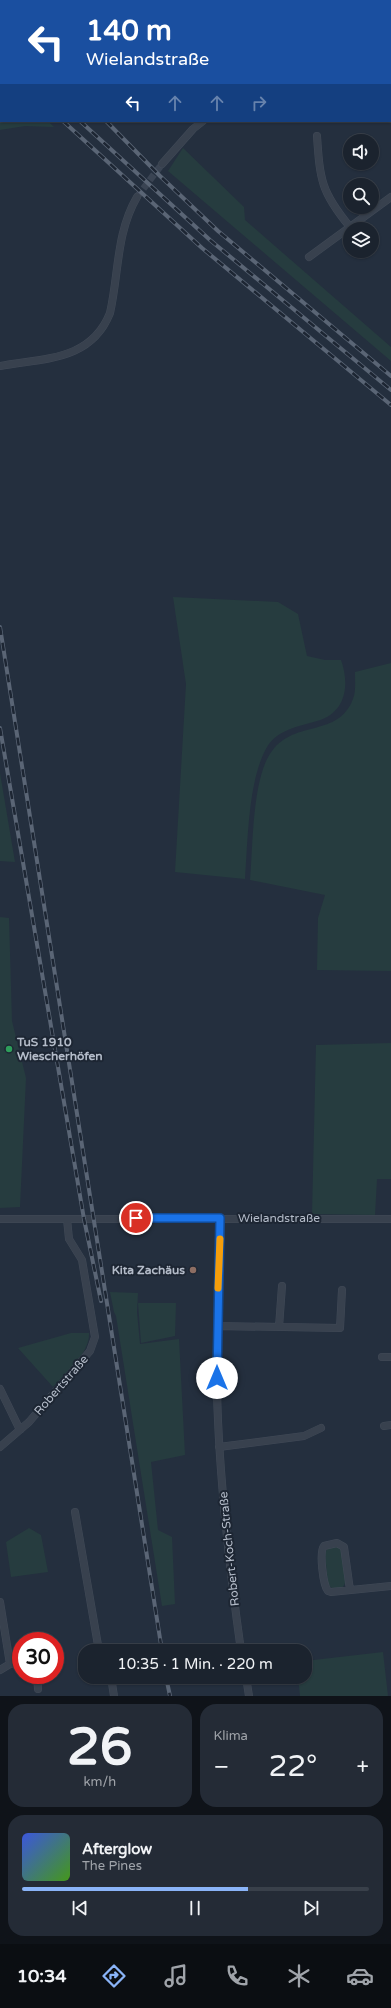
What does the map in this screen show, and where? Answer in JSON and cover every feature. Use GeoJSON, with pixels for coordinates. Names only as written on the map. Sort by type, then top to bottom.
{"type":"FeatureCollection","features":[{"type":"Feature","properties":{"kind":"street"},"geometry":{"type":"LineString","coordinates":[[162,164],[193,129],[202,122]]}},
{"type":"Feature","properties":{"kind":"street"},"geometry":{"type":"LineString","coordinates":[[317,136],[321,179],[333,207],[346,222]]}},
{"type":"Feature","properties":{"kind":"street"},"geometry":{"type":"LineString","coordinates":[[0,366],[76,351],[99,335],[110,313],[122,233],[130,210],[137,196]]}},
{"type":"Feature","properties":{"kind":"street"},"geometry":{"type":"LineString","coordinates":[[357,222],[391,197]]}},
{"type":"Feature","properties":{"kind":"street"},"geometry":{"type":"LineString","coordinates":[[309,257],[343,232]]}},
{"type":"Feature","properties":{"kind":"street","name":"Robert-Koch-Straße"},"geometry":{"type":"LineString","coordinates":[[220,1218],[217,1326],[219,1447],[229,1566],[240,1644]]}},
{"type":"Feature","properties":{"kind":"street","name":"Wielandstraße"},"geometry":{"type":"LineString","coordinates":[[0,1219],[391,1219]]}},
{"type":"Feature","properties":{"kind":"street","name":"Robertstraße"},"geometry":{"type":"LineString","coordinates":[[0,1447],[20,1430],[90,1351],[94,1344],[95,1337],[82,1260],[69,1239],[67,1219]]}},
{"type":"Feature","properties":{"kind":"street"},"geometry":{"type":"LineString","coordinates":[[279,1327],[282,1286]]}},
{"type":"Feature","properties":{"kind":"street"},"geometry":{"type":"LineString","coordinates":[[217,1326],[340,1328],[342,1290]]}},
{"type":"Feature","properties":{"kind":"street"},"geometry":{"type":"LineString","coordinates":[[382,1357],[391,1357]]}},
{"type":"Feature","properties":{"kind":"street"},"geometry":{"type":"LineString","coordinates":[[0,1389],[20,1430]]}},
{"type":"Feature","properties":{"kind":"street"},"geometry":{"type":"LineString","coordinates":[[219,1447],[304,1436],[320,1428]]}},
{"type":"Feature","properties":{"kind":"street"},"geometry":{"type":"LineString","coordinates":[[75,1512],[98,1644]]}},
{"type":"Feature","properties":{"kind":"street"},"geometry":{"type":"LineString","coordinates":[[350,1590],[344,1547],[337,1543],[324,1546],[321,1551],[326,1588],[331,1592],[391,1586]]}},
{"type":"Feature","properties":{"kind":"street"},"geometry":{"type":"LineString","coordinates":[[0,1602],[10,1664],[0,1670]]}},
{"type":"Feature","properties":{"kind":"street"},"geometry":{"type":"LineString","coordinates":[[38,1684],[38,1689]]}},
{"type":"Feature","properties":{"kind":"street"},"geometry":{"type":"LineString","coordinates":[[112,1684],[114,1696]]}},
{"type":"Feature","properties":{"kind":"street"},"geometry":{"type":"LineString","coordinates":[[247,1684],[249,1696]]}},
{"type":"Feature","properties":{"kind":"green space"},"geometry":{"type":"Polygon","coordinates":[[[0,122],[49,122],[54,127],[25,126],[0,130],[0,122]]]}},
{"type":"Feature","properties":{"kind":"green space"},"geometry":{"type":"Polygon","coordinates":[[[183,148],[244,207],[245,220],[391,347],[391,361],[168,171],[183,148]]]}},
{"type":"Feature","properties":{"kind":"green space"},"geometry":{"type":"Polygon","coordinates":[[[173,597],[278,602],[298,614],[307,656],[325,660],[341,660],[344,669],[345,688],[343,697],[340,705],[334,712],[317,721],[283,732],[267,747],[256,776],[252,793],[245,879],[175,872],[186,684],[173,597]]]}},
{"type":"Feature","properties":{"kind":"green space"},"geometry":{"type":"Polygon","coordinates":[[[391,663],[391,971],[317,970],[318,918],[325,895],[250,880],[255,812],[261,777],[265,763],[272,751],[282,741],[293,735],[327,724],[337,719],[346,711],[354,696],[355,672],[391,663]]]}},
{"type":"Feature","properties":{"kind":"green space"},"geometry":{"type":"Polygon","coordinates":[[[0,773],[15,862],[0,861],[0,773]]]}},
{"type":"Feature","properties":{"kind":"green space","name":"TuS 1910 Wiescherhöfen"},"geometry":{"type":"Polygon","coordinates":[[[0,917],[9,918],[12,1021],[26,1078],[20,1207],[0,1208],[0,917]]]}},
{"type":"Feature","properties":{"kind":"green space"},"geometry":{"type":"Polygon","coordinates":[[[391,1043],[391,1179],[377,1179],[375,1215],[312,1214],[316,1045],[391,1043]]]}},
{"type":"Feature","properties":{"kind":"green space"},"geometry":{"type":"Polygon","coordinates":[[[110,1292],[138,1293],[137,1312],[140,1344],[179,1339],[185,1455],[151,1462],[158,1530],[172,1537],[175,1604],[162,1606],[116,1316],[110,1292]]]}},
{"type":"Feature","properties":{"kind":"green space"},"geometry":{"type":"Polygon","coordinates":[[[138,1303],[176,1303],[175,1336],[141,1343],[138,1303]]]}},
{"type":"Feature","properties":{"kind":"green space"},"geometry":{"type":"Polygon","coordinates":[[[71,1333],[89,1333],[86,1348],[76,1362],[53,1387],[18,1348],[71,1333]]]}},
{"type":"Feature","properties":{"kind":"green space"},"geometry":{"type":"Polygon","coordinates":[[[29,1528],[41,1535],[48,1572],[11,1577],[6,1542],[29,1528]]]}},
{"type":"Feature","properties":{"kind":"green space"},"geometry":{"type":"Polygon","coordinates":[[[337,1546],[342,1550],[346,1581],[343,1587],[333,1589],[328,1585],[325,1554],[327,1549],[337,1546]]]}},
{"type":"Feature","properties":{"kind":"green space"},"geometry":{"type":"Polygon","coordinates":[[[383,1652],[388,1696],[300,1696],[299,1684],[312,1684],[312,1660],[383,1652]]]}},
{"type":"Feature","properties":{"kind":"tunnel"},"geometry":{"type":"LineString","coordinates":[[137,197],[162,164]]}},
{"type":"Feature","properties":{"kind":"railway"},"geometry":{"type":"LineString","coordinates":[[64,122],[202,248],[391,405]]}},
{"type":"Feature","properties":{"kind":"railway"},"geometry":{"type":"LineString","coordinates":[[81,122],[210,240],[391,390]]}},
{"type":"Feature","properties":{"kind":"railway"},"geometry":{"type":"LineString","coordinates":[[107,122],[160,176],[218,231],[391,376]]}},
{"type":"Feature","properties":{"kind":"railway"},"geometry":{"type":"LineString","coordinates":[[0,627],[161,1644]]}},
{"type":"Feature","properties":{"kind":"railway"},"geometry":{"type":"LineString","coordinates":[[0,728],[84,1219],[101,1301]]}},
{"type":"Feature","properties":{"kind":"railway"},"geometry":{"type":"LineString","coordinates":[[167,1684],[170,1696]]}},
{"type":"Feature","properties":{"kind":"slow traffic"},"geometry":{"type":"LineString","coordinates":[[218,1288],[220,1239]]}},
{"type":"Feature","properties":{"kind":"place","name":"TuS 1910 Wiescherhöfen"},"geometry":{"type":"Point","coordinates":[9,1049]}},
{"type":"Feature","properties":{"kind":"place","name":"Kita Zachäus"},"geometry":{"type":"Point","coordinates":[193,1270]}},
{"type":"Feature","properties":{"kind":"route"},"geometry":{"type":"LineString","coordinates":[[136,1218],[220,1218],[217,1378]]}}]}
